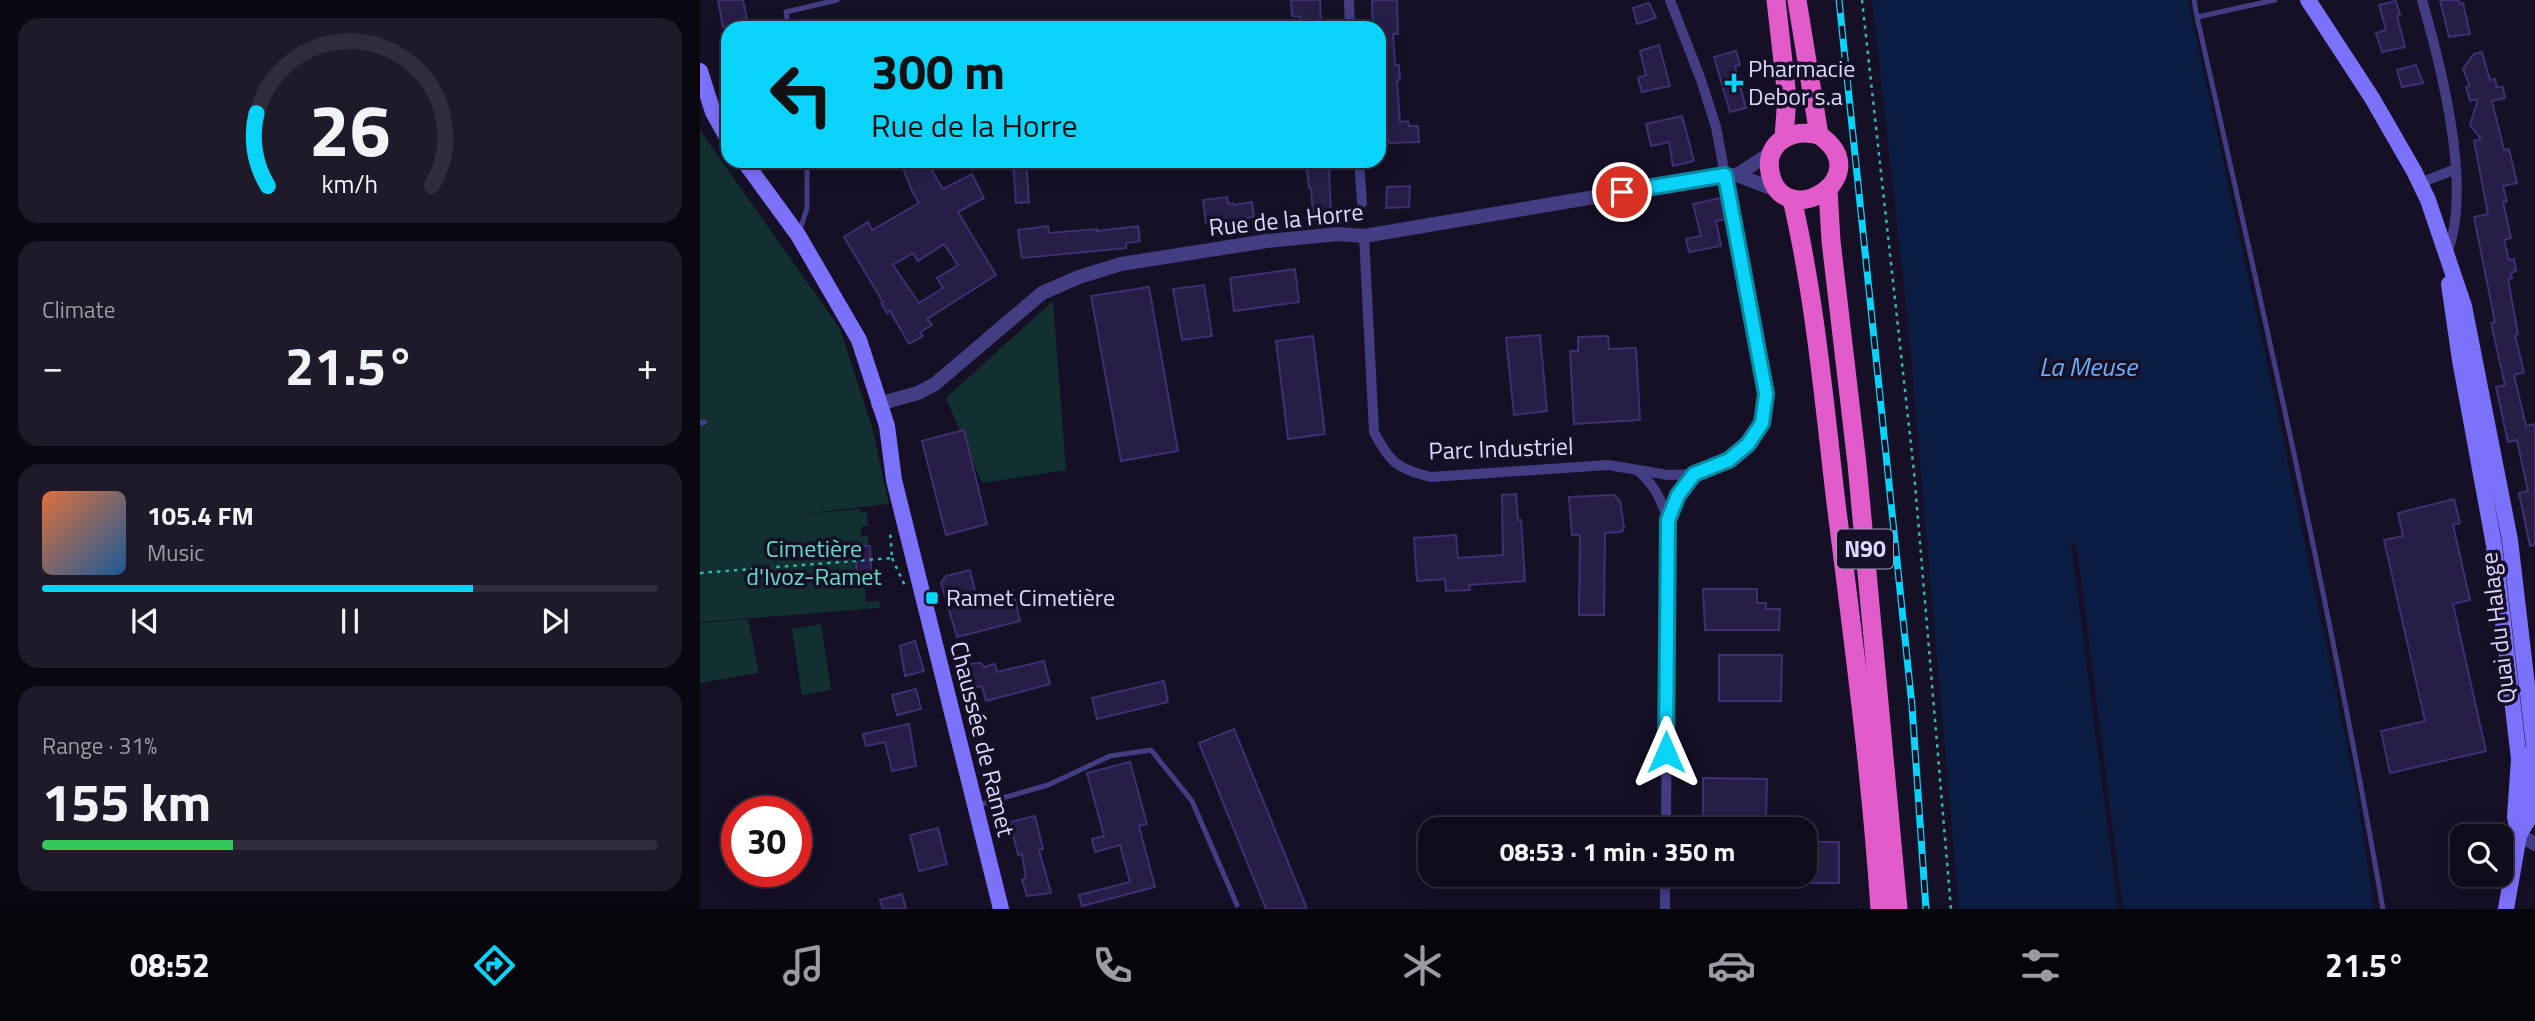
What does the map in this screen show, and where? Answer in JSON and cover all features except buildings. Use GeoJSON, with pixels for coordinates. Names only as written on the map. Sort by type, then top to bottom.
{"type":"FeatureCollection","features":[{"type":"Feature","properties":{"kind":"highway"},"geometry":{"type":"LineString","coordinates":[[1776,0],[1787,96],[1770,171],[1773,183],[1787,195],[1811,200],[1828,190],[1835,182],[1838,160],[1828,141],[1807,131],[1795,132],[1778,144]]}},
{"type":"Feature","properties":{"kind":"highway"},"geometry":{"type":"LineString","coordinates":[[1797,0],[1819,135]]}},
{"type":"Feature","properties":{"kind":"highway","name":"N90"},"geometry":{"type":"LineString","coordinates":[[1828,190],[1898,909]]}},
{"type":"Feature","properties":{"kind":"highway","name":"N90"},"geometry":{"type":"LineString","coordinates":[[1787,195],[1804,249],[1866,742],[1880,909]]}},
{"type":"Feature","properties":{"kind":"main road","name":"Quai du Halage"},"geometry":{"type":"LineString","coordinates":[[2308,0],[2372,99],[2420,183],[2464,306],[2511,540],[2534,744],[2529,820],[2519,835],[2506,909]]}},
{"type":"Feature","properties":{"kind":"main road"},"geometry":{"type":"LineString","coordinates":[[700,71],[713,112],[721,126]]}},
{"type":"Feature","properties":{"kind":"main road","name":"Chaussée de Ramet"},"geometry":{"type":"LineString","coordinates":[[749,168],[798,235],[859,340],[887,426],[894,480],[1001,909]]}},
{"type":"Feature","properties":{"kind":"street"},"geometry":{"type":"LineString","coordinates":[[1349,0],[1350,21]]}},
{"type":"Feature","properties":{"kind":"street","name":"Parc Industriel"},"geometry":{"type":"LineString","coordinates":[[1364,236],[1374,432],[1386,456],[1408,471],[1432,477],[1608,465],[1668,475],[1694,474],[1729,460],[1748,444],[1762,423],[1766,394],[1731,175],[1701,80],[1670,0]]}},
{"type":"Feature","properties":{"kind":"street"},"geometry":{"type":"LineString","coordinates":[[2422,0],[2433,36],[2456,169],[2458,201],[2452,239],[2446,253]]}},
{"type":"Feature","properties":{"kind":"street"},"geometry":{"type":"LineString","coordinates":[[1731,175],[1778,144]]}},
{"type":"Feature","properties":{"kind":"street"},"geometry":{"type":"LineString","coordinates":[[1360,168],[1362,203]]}},
{"type":"Feature","properties":{"kind":"street"},"geometry":{"type":"LineString","coordinates":[[2420,183],[2456,169]]}},
{"type":"Feature","properties":{"kind":"street"},"geometry":{"type":"LineString","coordinates":[[1731,175],[1787,195]]}},
{"type":"Feature","properties":{"kind":"street","name":"Rue de la Horre"},"geometry":{"type":"LineString","coordinates":[[878,404],[919,393],[935,384],[1042,293],[1079,277],[1121,264],[1267,241],[1338,234],[1364,236],[1731,175]]}},
{"type":"Feature","properties":{"kind":"street"},"geometry":{"type":"LineString","coordinates":[[1635,469],[1649,480],[1659,495],[1668,520],[1666,817]]}},
{"type":"Feature","properties":{"kind":"street"},"geometry":{"type":"LineString","coordinates":[[1668,520],[1678,495],[1694,474]]}},
{"type":"Feature","properties":{"kind":"street"},"geometry":{"type":"LineString","coordinates":[[2519,835],[2535,844]]}},
{"type":"Feature","properties":{"kind":"street"},"geometry":{"type":"LineString","coordinates":[[1665,887],[1665,909]]}},
{"type":"Feature","properties":{"kind":"lane"},"geometry":{"type":"LineString","coordinates":[[787,21],[786,12],[837,0]]}},
{"type":"Feature","properties":{"kind":"lane"},"geometry":{"type":"LineString","coordinates":[[2194,0],[2288,420],[2358,766],[2382,909]]}},
{"type":"Feature","properties":{"kind":"lane"},"geometry":{"type":"LineString","coordinates":[[2197,17],[2275,0]]}},
{"type":"Feature","properties":{"kind":"lane"},"geometry":{"type":"LineString","coordinates":[[798,235],[807,208],[807,168]]}},
{"type":"Feature","properties":{"kind":"lane"},"geometry":{"type":"LineString","coordinates":[[975,805],[1048,785],[1110,756],[1151,750],[1192,801],[1237,905]]}},
{"type":"Feature","properties":{"kind":"path"},"geometry":{"type":"LineString","coordinates":[[1862,0],[1914,472],[1951,909]]}},
{"type":"Feature","properties":{"kind":"path"},"geometry":{"type":"LineString","coordinates":[[700,573],[892,558],[890,523],[903,517]]}},
{"type":"Feature","properties":{"kind":"green space","name":"Cimetière d'Ivoz-Ramet"},"geometry":{"type":"Polygon","coordinates":[[[700,130],[721,160],[721,168],[727,168],[840,329],[872,427],[889,504],[791,515],[860,509],[860,512],[867,512],[868,526],[861,527],[861,536],[868,536],[871,572],[864,573],[866,602],[879,601],[880,608],[700,622],[700,130]]]}},
{"type":"Feature","properties":{"kind":"green space"},"geometry":{"type":"Polygon","coordinates":[[[1053,301],[1066,470],[982,483],[946,398],[1053,301]]]}},
{"type":"Feature","properties":{"kind":"green space"},"geometry":{"type":"Polygon","coordinates":[[[748,619],[759,673],[700,683],[700,623],[748,619]]]}},
{"type":"Feature","properties":{"kind":"green space"},"geometry":{"type":"Polygon","coordinates":[[[821,624],[831,690],[802,695],[792,629],[821,624]]]}},
{"type":"Feature","properties":{"kind":"water","name":"La Meuse"},"geometry":{"type":"Polygon","coordinates":[[[1872,0],[2188,0],[2356,790],[2374,909],[2123,909],[2079,561],[2074,543],[2071,546],[2118,909],[1959,909],[1907,313],[1872,0]]]}},
{"type":"Feature","properties":{"kind":"railway"},"geometry":{"type":"LineString","coordinates":[[1839,0],[1912,706],[1926,909]]}},
{"type":"Feature","properties":{"kind":"place","name":"Pharmacie Debor s.a"},"geometry":{"type":"Point","coordinates":[1734,83]}},
{"type":"Feature","properties":{"kind":"place","name":"Ramet Cimetière"},"geometry":{"type":"Point","coordinates":[932,598]}},
{"type":"Feature","properties":{"kind":"route"},"geometry":{"type":"LineString","coordinates":[[1622,192],[1725,175],[1766,394],[1762,423],[1748,444],[1729,460],[1694,474],[1678,495],[1668,520],[1666,752]]}}]}
